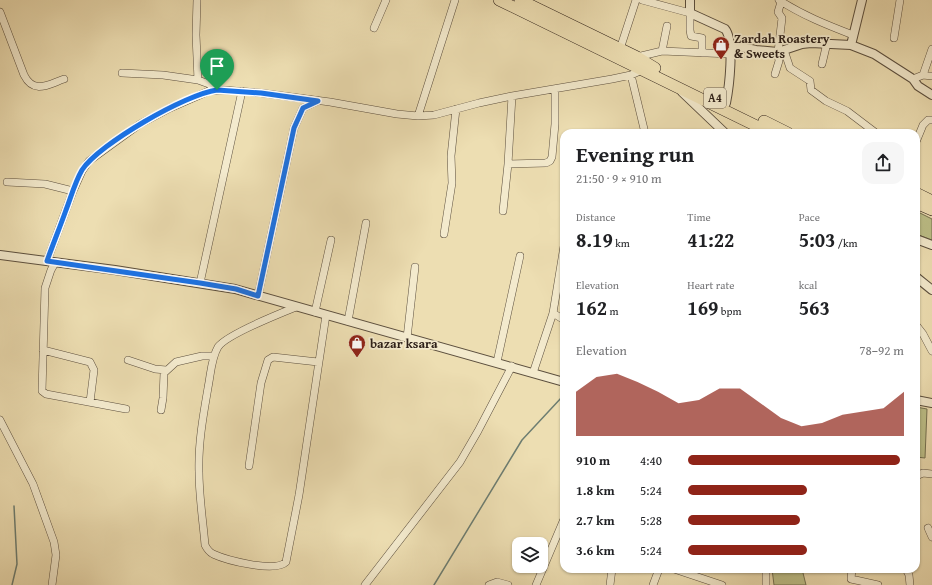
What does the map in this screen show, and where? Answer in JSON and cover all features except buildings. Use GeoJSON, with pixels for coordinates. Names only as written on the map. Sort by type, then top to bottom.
{"type":"FeatureCollection","features":[{"type":"Feature","properties":{"kind":"highway","name":"A4"},"geometry":{"type":"LineString","coordinates":[[499,0],[641,63],[780,129]]}},
{"type":"Feature","properties":{"kind":"highway","name":"A4"},"geometry":{"type":"LineString","coordinates":[[520,0],[620,49],[678,86],[763,129]]}},
{"type":"Feature","properties":{"kind":"highway"},"geometry":{"type":"LineString","coordinates":[[920,195],[932,201]]}},
{"type":"Feature","properties":{"kind":"highway"},"geometry":{"type":"LineString","coordinates":[[920,205],[932,210]]}},
{"type":"Feature","properties":{"kind":"street"},"geometry":{"type":"LineString","coordinates":[[197,0],[196,35],[198,80]]}},
{"type":"Feature","properties":{"kind":"street"},"geometry":{"type":"LineString","coordinates":[[374,28],[386,0]]}},
{"type":"Feature","properties":{"kind":"street"},"geometry":{"type":"LineString","coordinates":[[418,116],[455,0]]}},
{"type":"Feature","properties":{"kind":"street"},"geometry":{"type":"LineString","coordinates":[[620,49],[636,0]]}},
{"type":"Feature","properties":{"kind":"street"},"geometry":{"type":"LineString","coordinates":[[642,0],[690,13],[725,29],[730,45],[730,78],[726,103]]}},
{"type":"Feature","properties":{"kind":"street"},"geometry":{"type":"LineString","coordinates":[[690,0],[691,36],[702,38],[702,53]]}},
{"type":"Feature","properties":{"kind":"street"},"geometry":{"type":"LineString","coordinates":[[851,45],[862,0]]}},
{"type":"Feature","properties":{"kind":"street"},"geometry":{"type":"LineString","coordinates":[[894,38],[900,0]]}},
{"type":"Feature","properties":{"kind":"street"},"geometry":{"type":"LineString","coordinates":[[774,74],[781,51],[782,18],[778,12],[780,1],[805,15],[853,35]]}},
{"type":"Feature","properties":{"kind":"street"},"geometry":{"type":"LineString","coordinates":[[0,12],[24,75],[30,84],[41,87],[64,79]]}},
{"type":"Feature","properties":{"kind":"street"},"geometry":{"type":"LineString","coordinates":[[662,51],[666,26]]}},
{"type":"Feature","properties":{"kind":"street"},"geometry":{"type":"LineString","coordinates":[[730,45],[756,50],[781,51],[802,44],[827,43],[851,45],[874,54],[913,79],[918,86],[932,95]]}},
{"type":"Feature","properties":{"kind":"street"},"geometry":{"type":"LineString","coordinates":[[822,64],[827,43]]}},
{"type":"Feature","properties":{"kind":"street"},"geometry":{"type":"LineString","coordinates":[[924,75],[932,49]]}},
{"type":"Feature","properties":{"kind":"street"},"geometry":{"type":"LineString","coordinates":[[126,409],[46,394],[42,391],[45,288],[51,270],[51,262],[73,191],[82,171],[89,161],[140,124],[170,108],[209,91],[217,90],[242,91],[318,101],[397,114],[418,116],[434,115],[512,96],[631,75],[641,63],[662,51],[730,54]]}},
{"type":"Feature","properties":{"kind":"street"},"geometry":{"type":"LineString","coordinates":[[781,51],[790,68],[810,81],[811,90],[826,101],[847,111],[871,129]]}},
{"type":"Feature","properties":{"kind":"street"},"geometry":{"type":"LineString","coordinates":[[122,73],[163,75],[198,80],[209,84],[217,90]]}},
{"type":"Feature","properties":{"kind":"street"},"geometry":{"type":"LineString","coordinates":[[631,75],[644,129]]}},
{"type":"Feature","properties":{"kind":"street"},"geometry":{"type":"LineString","coordinates":[[913,79],[924,75],[932,76]]}},
{"type":"Feature","properties":{"kind":"street"},"geometry":{"type":"LineString","coordinates":[[678,86],[686,97],[721,129]]}},
{"type":"Feature","properties":{"kind":"street"},"geometry":{"type":"LineString","coordinates":[[508,164],[546,163],[551,159],[555,124],[555,89]]}},
{"type":"Feature","properties":{"kind":"street"},"geometry":{"type":"LineString","coordinates":[[200,283],[242,91]]}},
{"type":"Feature","properties":{"kind":"street"},"geometry":{"type":"LineString","coordinates":[[503,211],[508,164],[512,96]]}},
{"type":"Feature","properties":{"kind":"street"},"geometry":{"type":"LineString","coordinates":[[258,296],[294,128],[303,108],[318,101]]}},
{"type":"Feature","properties":{"kind":"street"},"geometry":{"type":"LineString","coordinates":[[444,234],[452,183],[451,156],[456,109]]}},
{"type":"Feature","properties":{"kind":"street"},"geometry":{"type":"LineString","coordinates":[[920,132],[924,122],[932,120]]}},
{"type":"Feature","properties":{"kind":"street"},"geometry":{"type":"LineString","coordinates":[[7,182],[45,184],[73,191]]}},
{"type":"Feature","properties":{"kind":"street"},"geometry":{"type":"LineString","coordinates":[[348,322],[366,223]]}},
{"type":"Feature","properties":{"kind":"street"},"geometry":{"type":"LineString","coordinates":[[315,312],[331,240]]}},
{"type":"Feature","properties":{"kind":"street"},"geometry":{"type":"LineString","coordinates":[[920,240],[932,245]]}},
{"type":"Feature","properties":{"kind":"street"},"geometry":{"type":"LineString","coordinates":[[0,256],[236,289],[348,322],[512,366],[560,381]]}},
{"type":"Feature","properties":{"kind":"street"},"geometry":{"type":"LineString","coordinates":[[497,362],[520,256]]}},
{"type":"Feature","properties":{"kind":"street"},"geometry":{"type":"LineString","coordinates":[[407,338],[415,267]]}},
{"type":"Feature","properties":{"kind":"street"},"geometry":{"type":"LineString","coordinates":[[533,373],[553,313],[560,276]]}},
{"type":"Feature","properties":{"kind":"street"},"geometry":{"type":"LineString","coordinates":[[920,280],[932,290]]}},
{"type":"Feature","properties":{"kind":"street"},"geometry":{"type":"LineString","coordinates":[[296,307],[262,321],[233,336],[219,346],[214,356],[206,397],[200,441],[199,472],[205,545],[208,551],[228,559],[270,567],[286,562],[299,494],[326,315]]}},
{"type":"Feature","properties":{"kind":"street"},"geometry":{"type":"LineString","coordinates":[[553,313],[560,317]]}},
{"type":"Feature","properties":{"kind":"street"},"geometry":{"type":"LineString","coordinates":[[920,330],[932,351]]}},
{"type":"Feature","properties":{"kind":"street"},"geometry":{"type":"LineString","coordinates":[[43,350],[90,362],[94,370],[90,402]]}},
{"type":"Feature","properties":{"kind":"street"},"geometry":{"type":"LineString","coordinates":[[161,410],[164,373],[166,370],[176,362],[202,356],[214,356]]}},
{"type":"Feature","properties":{"kind":"street"},"geometry":{"type":"LineString","coordinates":[[249,466],[261,383],[268,360],[273,357],[318,362]]}},
{"type":"Feature","properties":{"kind":"street"},"geometry":{"type":"LineString","coordinates":[[128,360],[155,369],[166,370]]}},
{"type":"Feature","properties":{"kind":"street"},"geometry":{"type":"LineString","coordinates":[[365,585],[460,462],[478,432],[512,366]]}},
{"type":"Feature","properties":{"kind":"street"},"geometry":{"type":"LineString","coordinates":[[920,401],[932,404]]}},
{"type":"Feature","properties":{"kind":"street"},"geometry":{"type":"LineString","coordinates":[[0,420],[33,484],[54,542],[56,555],[52,585]]}},
{"type":"Feature","properties":{"kind":"street"},"geometry":{"type":"LineString","coordinates":[[920,474],[923,473],[932,474]]}},
{"type":"Feature","properties":{"kind":"street"},"geometry":{"type":"LineString","coordinates":[[536,585],[560,528]]}},
{"type":"Feature","properties":{"kind":"street"},"geometry":{"type":"LineString","coordinates":[[928,528],[932,537]]}},
{"type":"Feature","properties":{"kind":"street"},"geometry":{"type":"LineString","coordinates":[[610,585],[612,573]]}},
{"type":"Feature","properties":{"kind":"street"},"geometry":{"type":"LineString","coordinates":[[653,585],[658,573]]}},
{"type":"Feature","properties":{"kind":"street"},"geometry":{"type":"LineString","coordinates":[[686,573],[722,585]]}},
{"type":"Feature","properties":{"kind":"street"},"geometry":{"type":"LineString","coordinates":[[766,573],[766,585]]}},
{"type":"Feature","properties":{"kind":"street"},"geometry":{"type":"LineString","coordinates":[[908,573],[910,585]]}},
{"type":"Feature","properties":{"kind":"street"},"geometry":{"type":"LineString","coordinates":[[489,585],[497,582],[508,585]]}},
{"type":"Feature","properties":{"kind":"street"},"geometry":{"type":"LineString","coordinates":[[851,582],[878,585]]}},
{"type":"Feature","properties":{"kind":"green space"},"geometry":{"type":"Polygon","coordinates":[[[920,213],[932,219],[932,240],[920,236],[920,213]]]}},
{"type":"Feature","properties":{"kind":"green space"},"geometry":{"type":"Polygon","coordinates":[[[920,408],[927,409],[925,458],[920,457],[920,408]]]}},
{"type":"Feature","properties":{"kind":"green space"},"geometry":{"type":"Polygon","coordinates":[[[772,573],[803,573],[806,585],[774,585],[772,573]]]}},
{"type":"Feature","properties":{"kind":"waterway"},"geometry":{"type":"LineString","coordinates":[[434,585],[522,440],[560,399]]}},
{"type":"Feature","properties":{"kind":"waterway"},"geometry":{"type":"LineString","coordinates":[[12,585],[17,564],[14,506]]}},
{"type":"Feature","properties":{"kind":"place","name":"Zardah Roastery & Sweets"},"geometry":{"type":"Point","coordinates":[721,60]}},
{"type":"Feature","properties":{"kind":"place","name":"bazar ksara"},"geometry":{"type":"Point","coordinates":[357,358]}},
{"type":"Feature","properties":{"kind":"route"},"geometry":{"type":"LineString","coordinates":[[217,90],[261,93],[318,101],[303,108],[294,128],[258,296],[236,289],[200,283],[47,261],[73,191],[82,171],[89,161],[95,155],[140,124],[170,108],[209,91],[217,90]]}}]}
